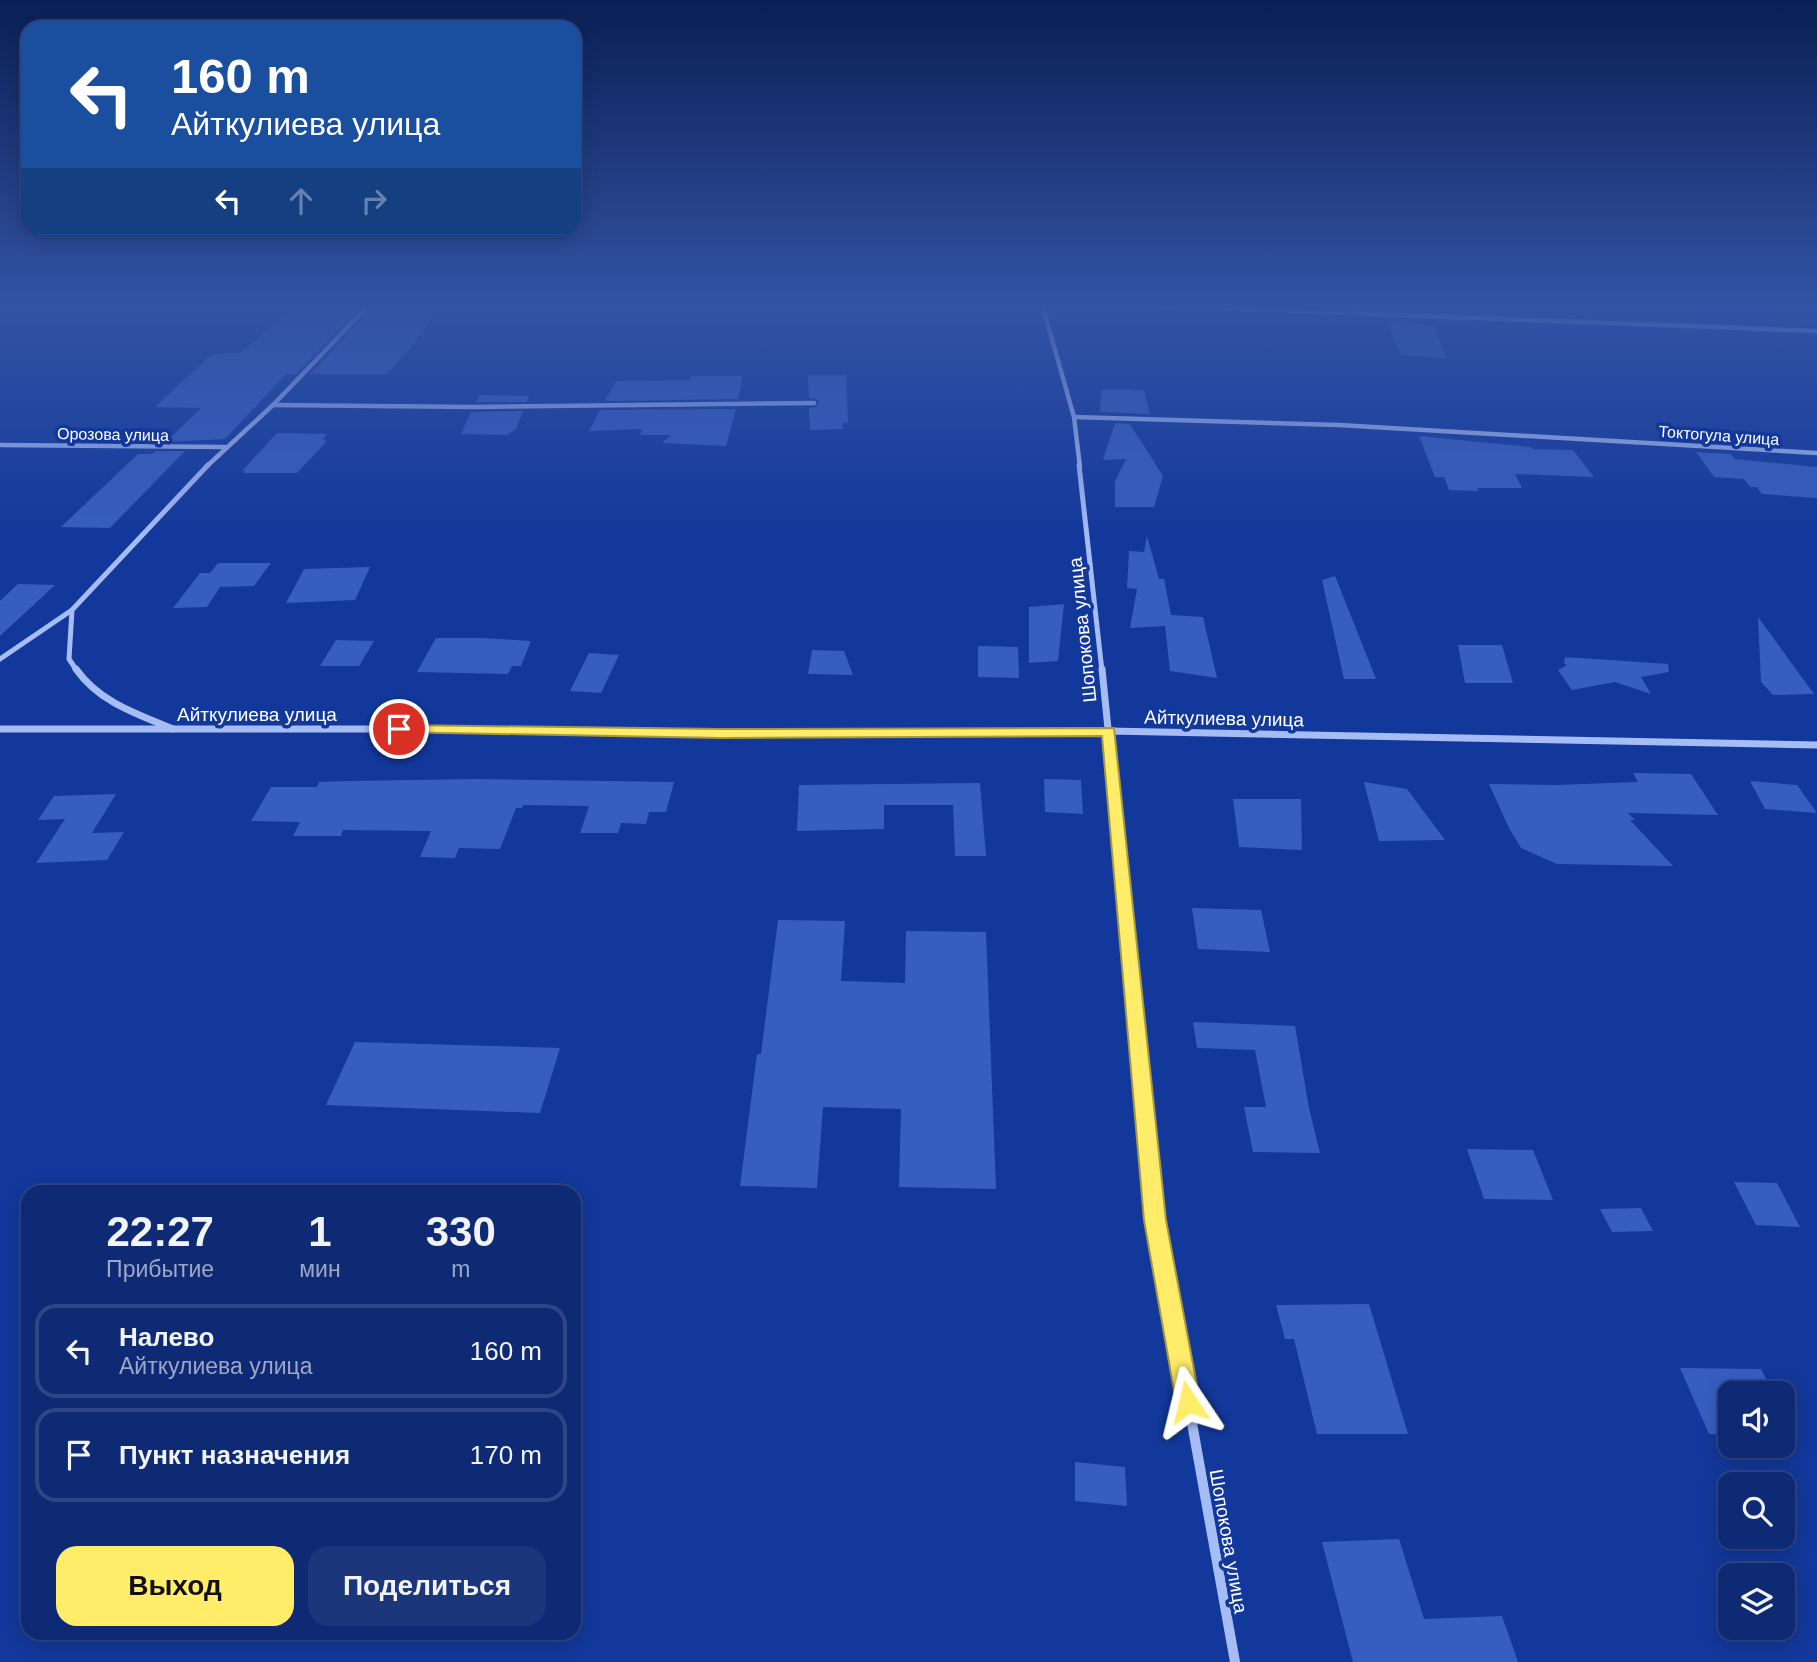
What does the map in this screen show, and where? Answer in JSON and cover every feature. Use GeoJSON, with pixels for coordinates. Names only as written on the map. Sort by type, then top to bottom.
{"type":"FeatureCollection","features":[{"type":"Feature","properties":{"kind":"street"},"geometry":{"type":"LineString","coordinates":[[0,659],[72,610],[225,447],[296,382]]}},
{"type":"Feature","properties":{"kind":"street","name":"Шопокова улица"},"geometry":{"type":"LineString","coordinates":[[1064,382],[1074,417],[1109,731],[1155,1220],[1235,1662]]}},
{"type":"Feature","properties":{"kind":"street"},"geometry":{"type":"LineString","coordinates":[[273,405],[475,407],[814,402]]}},
{"type":"Feature","properties":{"kind":"street","name":"Токтогула улица"},"geometry":{"type":"LineString","coordinates":[[1074,417],[1339,425],[1817,453]]}},
{"type":"Feature","properties":{"kind":"street","name":"Орозова улица"},"geometry":{"type":"LineString","coordinates":[[0,445],[225,447]]}},
{"type":"Feature","properties":{"kind":"street"},"geometry":{"type":"LineString","coordinates":[[72,610],[69,659],[86,683],[113,704],[175,730]]}},
{"type":"Feature","properties":{"kind":"street","name":"Айткулиева улица"},"geometry":{"type":"LineString","coordinates":[[0,729],[448,729],[721,733],[1109,731],[1817,746]]}},
{"type":"Feature","properties":{"kind":"building"},"geometry":{"type":"Polygon","coordinates":[[[182,382],[279,382],[225,439],[166,442],[201,408],[155,407],[182,382]]]}},
{"type":"Feature","properties":{"kind":"building"},"geometry":{"type":"Polygon","coordinates":[[[616,382],[742,382],[738,399],[605,401],[616,382]]]}},
{"type":"Feature","properties":{"kind":"building"},"geometry":{"type":"Polygon","coordinates":[[[808,382],[846,382],[848,423],[843,423],[843,429],[810,430],[809,408],[816,407],[819,402],[809,398],[808,382]]]}},
{"type":"Feature","properties":{"kind":"building"},"geometry":{"type":"Polygon","coordinates":[[[1101,390],[1144,391],[1150,414],[1100,412],[1101,390]]]}},
{"type":"Feature","properties":{"kind":"building"},"geometry":{"type":"Polygon","coordinates":[[[480,395],[529,396],[527,402],[476,402],[480,395]]]}},
{"type":"Feature","properties":{"kind":"building"},"geometry":{"type":"Polygon","coordinates":[[[736,409],[726,446],[662,443],[671,435],[640,435],[642,429],[589,431],[600,410],[736,409]]]}},
{"type":"Feature","properties":{"kind":"building"},"geometry":{"type":"Polygon","coordinates":[[[523,411],[516,429],[507,435],[461,434],[471,412],[523,411]]]}},
{"type":"Feature","properties":{"kind":"building"},"geometry":{"type":"Polygon","coordinates":[[[1115,423],[1130,424],[1163,476],[1154,507],[1115,507],[1115,481],[1126,459],[1103,460],[1115,423]]]}},
{"type":"Feature","properties":{"kind":"building"},"geometry":{"type":"Polygon","coordinates":[[[277,433],[327,434],[323,440],[327,441],[297,473],[244,473],[245,471],[242,471],[277,433]]]}},
{"type":"Feature","properties":{"kind":"building"},"geometry":{"type":"Polygon","coordinates":[[[1419,436],[1533,449],[1573,450],[1594,477],[1515,474],[1522,488],[1449,490],[1444,477],[1435,477],[1419,436]]]}},
{"type":"Feature","properties":{"kind":"building"},"geometry":{"type":"Polygon","coordinates":[[[156,451],[185,451],[110,528],[61,527],[138,454],[152,454],[156,451]]]}},
{"type":"Feature","properties":{"kind":"building"},"geometry":{"type":"Polygon","coordinates":[[[1696,452],[1731,454],[1735,459],[1817,467],[1817,498],[1762,494],[1757,487],[1750,487],[1744,479],[1714,477],[1696,452]]]}},
{"type":"Feature","properties":{"kind":"building"},"geometry":{"type":"Polygon","coordinates":[[[1147,536],[1159,579],[1164,579],[1171,615],[1203,617],[1217,678],[1170,671],[1165,626],[1130,628],[1137,589],[1127,588],[1129,551],[1144,552],[1147,536]]]}},
{"type":"Feature","properties":{"kind":"building"},"geometry":{"type":"Polygon","coordinates":[[[218,563],[271,563],[254,586],[220,587],[207,607],[173,608],[200,573],[210,573],[218,563]]]}},
{"type":"Feature","properties":{"kind":"building"},"geometry":{"type":"Polygon","coordinates":[[[370,567],[355,600],[286,603],[304,569],[370,567]]]}},
{"type":"Feature","properties":{"kind":"building"},"geometry":{"type":"Polygon","coordinates":[[[1335,576],[1376,679],[1344,679],[1322,580],[1335,576]]]}},
{"type":"Feature","properties":{"kind":"building"},"geometry":{"type":"Polygon","coordinates":[[[18,584],[55,585],[0,636],[0,601],[18,584]]]}},
{"type":"Feature","properties":{"kind":"building"},"geometry":{"type":"Polygon","coordinates":[[[1064,604],[1058,661],[1029,663],[1029,607],[1064,604]]]}},
{"type":"Feature","properties":{"kind":"building"},"geometry":{"type":"Polygon","coordinates":[[[1758,617],[1814,694],[1773,695],[1761,682],[1758,617]]]}},
{"type":"Feature","properties":{"kind":"building"},"geometry":{"type":"Polygon","coordinates":[[[436,638],[531,641],[521,666],[512,666],[508,674],[417,672],[436,638]]]}},
{"type":"Feature","properties":{"kind":"building"},"geometry":{"type":"Polygon","coordinates":[[[336,640],[374,641],[359,666],[320,666],[336,640]]]}},
{"type":"Feature","properties":{"kind":"building"},"geometry":{"type":"Polygon","coordinates":[[[1458,645],[1502,645],[1513,683],[1465,683],[1458,645]]]}},
{"type":"Feature","properties":{"kind":"building"},"geometry":{"type":"Polygon","coordinates":[[[978,646],[1018,647],[1019,678],[978,677],[978,646]]]}},
{"type":"Feature","properties":{"kind":"building"},"geometry":{"type":"Polygon","coordinates":[[[812,650],[844,651],[853,675],[808,674],[812,650]]]}},
{"type":"Feature","properties":{"kind":"building"},"geometry":{"type":"Polygon","coordinates":[[[589,653],[619,655],[601,693],[570,691],[589,653]]]}},
{"type":"Feature","properties":{"kind":"building"},"geometry":{"type":"Polygon","coordinates":[[[1565,657],[1668,664],[1669,672],[1641,677],[1651,694],[1615,682],[1572,690],[1558,670],[1567,665],[1564,664],[1565,657]]]}},
{"type":"Feature","properties":{"kind":"building"},"geometry":{"type":"Polygon","coordinates":[[[1633,773],[1691,774],[1718,815],[1628,813],[1635,820],[1630,820],[1673,866],[1557,864],[1521,848],[1489,784],[1638,782],[1633,773]]]}},
{"type":"Feature","properties":{"kind":"building"},"geometry":{"type":"Polygon","coordinates":[[[475,779],[674,782],[666,812],[649,812],[646,824],[621,823],[618,833],[580,833],[589,806],[523,805],[522,808],[516,808],[500,849],[459,848],[455,858],[420,857],[431,831],[343,830],[341,836],[293,836],[300,822],[251,821],[271,787],[317,787],[319,782],[475,779]]]}},
{"type":"Feature","properties":{"kind":"building"},"geometry":{"type":"Polygon","coordinates":[[[1044,779],[1081,780],[1083,814],[1045,812],[1044,779]]]}},
{"type":"Feature","properties":{"kind":"building"},"geometry":{"type":"Polygon","coordinates":[[[1750,781],[1797,785],[1817,813],[1765,809],[1750,781]]]}},
{"type":"Feature","properties":{"kind":"building"},"geometry":{"type":"Polygon","coordinates":[[[1364,782],[1407,789],[1445,840],[1379,841],[1364,782]]]}},
{"type":"Feature","properties":{"kind":"building"},"geometry":{"type":"Polygon","coordinates":[[[980,783],[986,856],[955,856],[953,805],[884,805],[884,829],[797,831],[799,785],[980,783]]]}},
{"type":"Feature","properties":{"kind":"building"},"geometry":{"type":"Polygon","coordinates":[[[116,794],[92,833],[124,832],[107,860],[36,863],[65,819],[38,820],[54,796],[116,794]]]}},
{"type":"Feature","properties":{"kind":"building"},"geometry":{"type":"Polygon","coordinates":[[[1233,799],[1301,799],[1302,850],[1239,847],[1233,799]]]}},
{"type":"Feature","properties":{"kind":"building"},"geometry":{"type":"Polygon","coordinates":[[[1192,908],[1261,910],[1270,952],[1198,949],[1192,908]]]}},
{"type":"Feature","properties":{"kind":"building"},"geometry":{"type":"Polygon","coordinates":[[[778,920],[845,921],[841,981],[905,983],[906,931],[986,932],[996,1189],[899,1187],[901,1109],[823,1107],[817,1188],[740,1186],[757,1054],[761,1054],[778,920]]]}},
{"type":"Feature","properties":{"kind":"building"},"geometry":{"type":"Polygon","coordinates":[[[1193,1022],[1295,1026],[1309,1108],[1320,1153],[1253,1152],[1244,1107],[1266,1107],[1255,1050],[1197,1048],[1193,1022]]]}},
{"type":"Feature","properties":{"kind":"building"},"geometry":{"type":"Polygon","coordinates":[[[355,1042],[560,1048],[540,1113],[326,1105],[355,1042]]]}},
{"type":"Feature","properties":{"kind":"building"},"geometry":{"type":"Polygon","coordinates":[[[1467,1149],[1533,1150],[1553,1200],[1484,1199],[1467,1149]]]}},
{"type":"Feature","properties":{"kind":"building"},"geometry":{"type":"Polygon","coordinates":[[[1734,1182],[1777,1183],[1800,1227],[1756,1225],[1734,1182]]]}},
{"type":"Feature","properties":{"kind":"building"},"geometry":{"type":"Polygon","coordinates":[[[1641,1208],[1653,1231],[1612,1232],[1600,1209],[1641,1208]]]}},
{"type":"Feature","properties":{"kind":"building"},"geometry":{"type":"Polygon","coordinates":[[[1369,1304],[1408,1434],[1317,1434],[1294,1339],[1285,1339],[1276,1305],[1369,1304]]]}},
{"type":"Feature","properties":{"kind":"building"},"geometry":{"type":"Polygon","coordinates":[[[1680,1368],[1761,1369],[1767,1381],[1718,1381],[1718,1434],[1709,1434],[1680,1368]]]}},
{"type":"Feature","properties":{"kind":"building"},"geometry":{"type":"Polygon","coordinates":[[[1075,1462],[1125,1467],[1127,1506],[1075,1501],[1075,1462]]]}},
{"type":"Feature","properties":{"kind":"building"},"geometry":{"type":"Polygon","coordinates":[[[1399,1539],[1424,1619],[1502,1616],[1518,1662],[1353,1662],[1322,1542],[1399,1539]]]}},
{"type":"Feature","properties":{"kind":"route"},"geometry":{"type":"LineString","coordinates":[[399,729],[721,733],[1109,731],[1155,1220],[1188,1402]]}}]}
